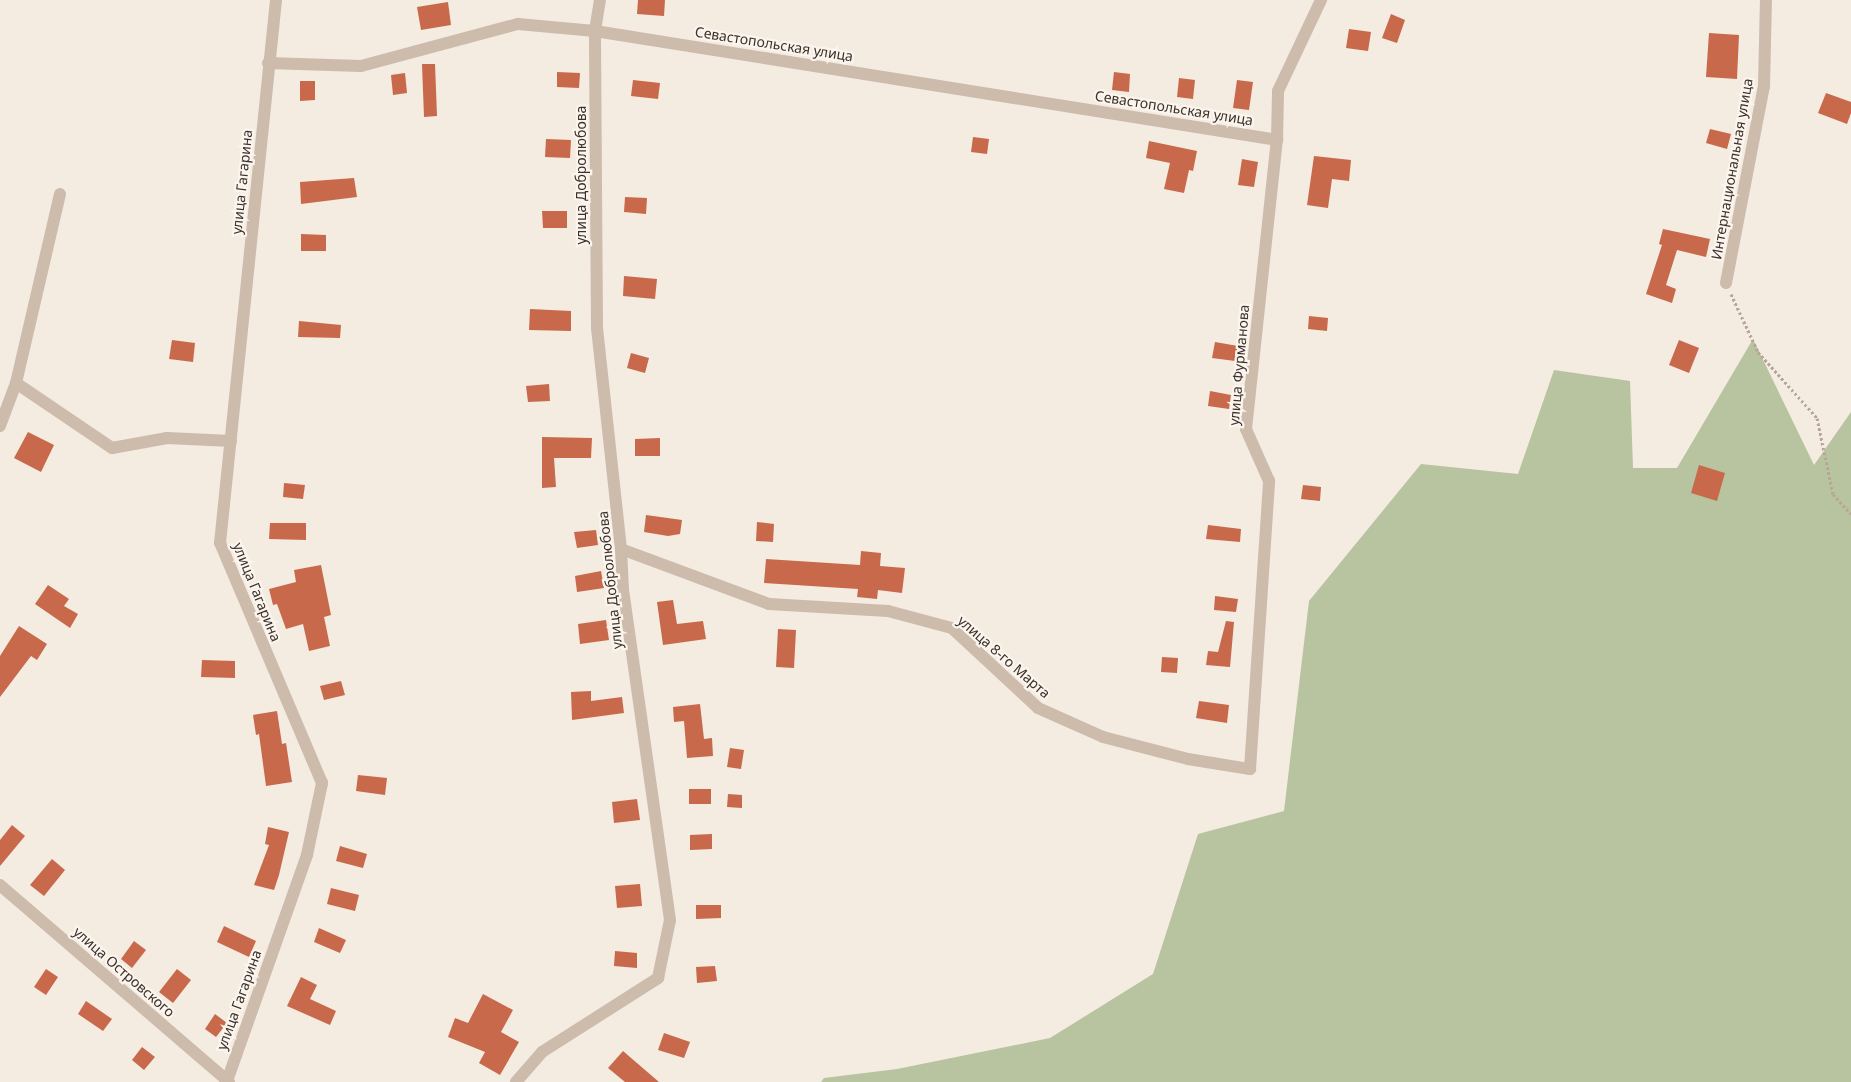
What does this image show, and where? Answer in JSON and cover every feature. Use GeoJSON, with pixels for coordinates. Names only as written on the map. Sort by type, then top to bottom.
{"type":"FeatureCollection","features":[{"type":"Feature","properties":{"kind":"street","name":"улица Гагарина"},"geometry":{"type":"LineString","coordinates":[[228,1081],[307,855],[322,783],[220,543],[276,0]]}},
{"type":"Feature","properties":{"kind":"street","name":"улица Добролюбова"},"geometry":{"type":"LineString","coordinates":[[516,1082],[542,1052],[658,978],[670,920],[623,589],[621,549],[598,327],[595,31],[600,0]]}},
{"type":"Feature","properties":{"kind":"street","name":"улица Фурманова"},"geometry":{"type":"LineString","coordinates":[[1250,769],[1269,481],[1246,429],[1277,140],[1278,92],[1321,0]]}},
{"type":"Feature","properties":{"kind":"street","name":"Интернациональная улица"},"geometry":{"type":"LineString","coordinates":[[1726,283],[1764,86],[1766,0]]}},
{"type":"Feature","properties":{"kind":"street","name":"Севастопольская улица"},"geometry":{"type":"LineString","coordinates":[[268,63],[361,66],[518,24],[595,31],[1277,140]]}},
{"type":"Feature","properties":{"kind":"street"},"geometry":{"type":"LineString","coordinates":[[0,426],[16,383],[60,194]]}},
{"type":"Feature","properties":{"kind":"street"},"geometry":{"type":"LineString","coordinates":[[16,383],[112,448],[168,438],[232,441]]}},
{"type":"Feature","properties":{"kind":"street","name":"улица 8-го Марта"},"geometry":{"type":"LineString","coordinates":[[621,549],[769,604],[888,611],[952,628],[1038,708],[1103,736],[1188,758],[1250,769]]}},
{"type":"Feature","properties":{"kind":"street","name":"улица Островского"},"geometry":{"type":"LineString","coordinates":[[0,885],[228,1081]]}},
{"type":"Feature","properties":{"kind":"path"},"geometry":{"type":"LineString","coordinates":[[1726,283],[1758,352],[1817,418],[1833,494],[1851,514]]}},
{"type":"Feature","properties":{"kind":"green space"},"geometry":{"type":"Polygon","coordinates":[[[1753,339],[1814,465],[1851,412],[1851,1082],[821,1082],[824,1078],[897,1069],[1050,1038],[1153,974],[1198,834],[1284,811],[1309,601],[1421,464],[1518,474],[1554,370],[1630,381],[1633,468],[1677,468],[1753,339]]]}},
{"type":"Feature","properties":{"kind":"building"},"geometry":{"type":"Polygon","coordinates":[[[638,0],[665,0],[664,16],[637,14],[638,0]]]}},
{"type":"Feature","properties":{"kind":"building"},"geometry":{"type":"Polygon","coordinates":[[[448,2],[451,25],[421,30],[417,7],[448,2]]]}},
{"type":"Feature","properties":{"kind":"building"},"geometry":{"type":"Polygon","coordinates":[[[1391,14],[1405,20],[1397,43],[1382,38],[1391,14]]]}},
{"type":"Feature","properties":{"kind":"building"},"geometry":{"type":"Polygon","coordinates":[[[1349,29],[1371,32],[1368,51],[1346,48],[1349,29]]]}},
{"type":"Feature","properties":{"kind":"building"},"geometry":{"type":"Polygon","coordinates":[[[1709,33],[1739,35],[1737,79],[1706,77],[1709,33]]]}},
{"type":"Feature","properties":{"kind":"building"},"geometry":{"type":"Polygon","coordinates":[[[422,64],[435,64],[437,116],[424,117],[422,64]]]}},
{"type":"Feature","properties":{"kind":"building"},"geometry":{"type":"Polygon","coordinates":[[[557,72],[580,73],[579,88],[557,87],[557,72]]]}},
{"type":"Feature","properties":{"kind":"building"},"geometry":{"type":"Polygon","coordinates":[[[1114,72],[1130,74],[1129,92],[1112,90],[1114,72]]]}},
{"type":"Feature","properties":{"kind":"building"},"geometry":{"type":"Polygon","coordinates":[[[405,73],[407,93],[393,95],[391,75],[405,73]]]}},
{"type":"Feature","properties":{"kind":"building"},"geometry":{"type":"Polygon","coordinates":[[[1179,78],[1195,80],[1193,99],[1177,97],[1179,78]]]}},
{"type":"Feature","properties":{"kind":"building"},"geometry":{"type":"Polygon","coordinates":[[[633,80],[660,83],[658,99],[631,96],[633,80]]]}},
{"type":"Feature","properties":{"kind":"building"},"geometry":{"type":"Polygon","coordinates":[[[1237,80],[1253,82],[1249,110],[1233,108],[1237,80]]]}},
{"type":"Feature","properties":{"kind":"building"},"geometry":{"type":"Polygon","coordinates":[[[300,81],[315,81],[315,100],[300,101],[300,81]]]}},
{"type":"Feature","properties":{"kind":"building"},"geometry":{"type":"Polygon","coordinates":[[[1826,93],[1851,102],[1851,113],[1847,124],[1818,113],[1826,93]]]}},
{"type":"Feature","properties":{"kind":"building"},"geometry":{"type":"Polygon","coordinates":[[[1710,129],[1731,134],[1727,149],[1706,143],[1710,129]]]}},
{"type":"Feature","properties":{"kind":"building"},"geometry":{"type":"Polygon","coordinates":[[[973,137],[989,139],[987,154],[971,152],[973,137]]]}},
{"type":"Feature","properties":{"kind":"building"},"geometry":{"type":"Polygon","coordinates":[[[546,139],[571,140],[570,158],[545,157],[546,139]]]}},
{"type":"Feature","properties":{"kind":"building"},"geometry":{"type":"Polygon","coordinates":[[[1149,141],[1197,151],[1193,171],[1189,170],[1184,193],[1164,189],[1170,163],[1146,158],[1149,141]]]}},
{"type":"Feature","properties":{"kind":"building"},"geometry":{"type":"Polygon","coordinates":[[[1314,156],[1351,160],[1349,181],[1332,179],[1328,208],[1307,205],[1314,156]]]}},
{"type":"Feature","properties":{"kind":"building"},"geometry":{"type":"Polygon","coordinates":[[[1242,159],[1258,162],[1254,187],[1238,185],[1242,159]]]}},
{"type":"Feature","properties":{"kind":"building"},"geometry":{"type":"Polygon","coordinates":[[[354,178],[357,197],[301,204],[300,182],[354,178]]]}},
{"type":"Feature","properties":{"kind":"building"},"geometry":{"type":"Polygon","coordinates":[[[625,197],[647,198],[646,214],[624,212],[625,197]]]}},
{"type":"Feature","properties":{"kind":"building"},"geometry":{"type":"Polygon","coordinates":[[[542,211],[567,211],[567,228],[543,228],[542,211]]]}},
{"type":"Feature","properties":{"kind":"building"},"geometry":{"type":"Polygon","coordinates":[[[1663,229],[1710,239],[1706,257],[1677,250],[1666,285],[1676,289],[1672,303],[1646,294],[1662,245],[1659,244],[1663,229]]]}},
{"type":"Feature","properties":{"kind":"building"},"geometry":{"type":"Polygon","coordinates":[[[301,234],[326,235],[326,251],[301,251],[301,234]]]}},
{"type":"Feature","properties":{"kind":"building"},"geometry":{"type":"Polygon","coordinates":[[[624,276],[657,279],[655,299],[623,296],[624,276]]]}},
{"type":"Feature","properties":{"kind":"building"},"geometry":{"type":"Polygon","coordinates":[[[530,309],[571,311],[571,331],[529,330],[530,309]]]}},
{"type":"Feature","properties":{"kind":"building"},"geometry":{"type":"Polygon","coordinates":[[[1309,316],[1328,318],[1327,331],[1308,329],[1309,316]]]}},
{"type":"Feature","properties":{"kind":"building"},"geometry":{"type":"Polygon","coordinates":[[[299,321],[341,325],[340,338],[298,337],[299,321]]]}},
{"type":"Feature","properties":{"kind":"building"},"geometry":{"type":"Polygon","coordinates":[[[172,340],[195,343],[193,362],[169,359],[172,340]]]}},
{"type":"Feature","properties":{"kind":"building"},"geometry":{"type":"Polygon","coordinates":[[[1679,340],[1699,348],[1689,373],[1669,365],[1679,340]]]}},
{"type":"Feature","properties":{"kind":"building"},"geometry":{"type":"Polygon","coordinates":[[[1215,342],[1238,346],[1235,361],[1212,358],[1215,342]]]}},
{"type":"Feature","properties":{"kind":"building"},"geometry":{"type":"Polygon","coordinates":[[[631,353],[649,358],[645,373],[627,368],[631,353]]]}},
{"type":"Feature","properties":{"kind":"building"},"geometry":{"type":"Polygon","coordinates":[[[549,384],[550,401],[528,402],[526,386],[549,384]]]}},
{"type":"Feature","properties":{"kind":"building"},"geometry":{"type":"Polygon","coordinates":[[[1210,391],[1231,395],[1229,409],[1208,406],[1210,391]]]}},
{"type":"Feature","properties":{"kind":"building"},"geometry":{"type":"Polygon","coordinates":[[[28,432],[54,445],[41,472],[14,458],[28,432]]]}},
{"type":"Feature","properties":{"kind":"building"},"geometry":{"type":"Polygon","coordinates":[[[542,437],[592,438],[591,458],[554,458],[556,487],[542,488],[542,437]]]}},
{"type":"Feature","properties":{"kind":"building"},"geometry":{"type":"Polygon","coordinates":[[[660,438],[660,456],[635,456],[635,439],[660,438]]]}},
{"type":"Feature","properties":{"kind":"building"},"geometry":{"type":"Polygon","coordinates":[[[1699,465],[1725,473],[1717,501],[1691,493],[1699,465]]]}},
{"type":"Feature","properties":{"kind":"building"},"geometry":{"type":"Polygon","coordinates":[[[284,483],[305,485],[303,499],[283,497],[284,483]]]}},
{"type":"Feature","properties":{"kind":"building"},"geometry":{"type":"Polygon","coordinates":[[[1303,485],[1321,487],[1320,501],[1301,499],[1303,485]]]}},
{"type":"Feature","properties":{"kind":"building"},"geometry":{"type":"Polygon","coordinates":[[[646,515],[682,520],[680,534],[668,536],[644,532],[646,515]]]}},
{"type":"Feature","properties":{"kind":"building"},"geometry":{"type":"Polygon","coordinates":[[[757,522],[774,524],[773,542],[756,541],[757,522]]]}},
{"type":"Feature","properties":{"kind":"building"},"geometry":{"type":"Polygon","coordinates":[[[270,523],[306,523],[306,540],[269,539],[270,523]]]}},
{"type":"Feature","properties":{"kind":"building"},"geometry":{"type":"Polygon","coordinates":[[[1208,525],[1241,529],[1240,542],[1206,539],[1208,525]]]}},
{"type":"Feature","properties":{"kind":"building"},"geometry":{"type":"Polygon","coordinates":[[[596,530],[598,545],[577,548],[574,532],[596,530]]]}},
{"type":"Feature","properties":{"kind":"building"},"geometry":{"type":"Polygon","coordinates":[[[861,551],[881,553],[880,566],[905,568],[902,593],[878,590],[877,599],[857,597],[858,589],[764,583],[766,559],[860,565],[861,551]]]}},
{"type":"Feature","properties":{"kind":"building"},"geometry":{"type":"Polygon","coordinates":[[[321,565],[331,615],[324,617],[330,646],[309,651],[303,624],[286,629],[277,604],[273,605],[269,589],[296,582],[294,570],[321,565]]]}},
{"type":"Feature","properties":{"kind":"building"},"geometry":{"type":"Polygon","coordinates":[[[601,571],[604,588],[577,592],[575,576],[601,571]]]}},
{"type":"Feature","properties":{"kind":"building"},"geometry":{"type":"Polygon","coordinates":[[[48,585],[69,599],[64,606],[78,614],[70,628],[35,604],[48,585]]]}},
{"type":"Feature","properties":{"kind":"building"},"geometry":{"type":"Polygon","coordinates":[[[1215,596],[1238,599],[1236,612],[1214,610],[1215,596]]]}},
{"type":"Feature","properties":{"kind":"building"},"geometry":{"type":"Polygon","coordinates":[[[673,600],[677,624],[703,621],[706,639],[663,645],[657,602],[673,600]]]}},
{"type":"Feature","properties":{"kind":"building"},"geometry":{"type":"Polygon","coordinates":[[[606,620],[609,640],[580,644],[578,624],[606,620]]]}},
{"type":"Feature","properties":{"kind":"building"},"geometry":{"type":"Polygon","coordinates":[[[1226,621],[1234,622],[1230,667],[1206,665],[1208,651],[1218,652],[1226,621]]]}},
{"type":"Feature","properties":{"kind":"building"},"geometry":{"type":"Polygon","coordinates":[[[19,626],[47,644],[37,660],[31,656],[0,697],[0,656],[19,626]]]}},
{"type":"Feature","properties":{"kind":"building"},"geometry":{"type":"Polygon","coordinates":[[[778,629],[796,630],[794,668],[776,667],[778,629]]]}},
{"type":"Feature","properties":{"kind":"building"},"geometry":{"type":"Polygon","coordinates":[[[1162,657],[1178,658],[1177,673],[1161,672],[1162,657]]]}},
{"type":"Feature","properties":{"kind":"building"},"geometry":{"type":"Polygon","coordinates":[[[202,660],[235,661],[235,678],[201,677],[202,660]]]}},
{"type":"Feature","properties":{"kind":"building"},"geometry":{"type":"Polygon","coordinates":[[[341,681],[345,695],[324,700],[320,686],[341,681]]]}},
{"type":"Feature","properties":{"kind":"building"},"geometry":{"type":"Polygon","coordinates":[[[591,691],[591,701],[622,697],[624,713],[572,720],[571,692],[591,691]]]}},
{"type":"Feature","properties":{"kind":"building"},"geometry":{"type":"Polygon","coordinates":[[[1199,701],[1229,705],[1227,723],[1196,718],[1199,701]]]}},
{"type":"Feature","properties":{"kind":"building"},"geometry":{"type":"Polygon","coordinates":[[[700,704],[704,739],[712,738],[713,756],[687,758],[684,721],[674,722],[673,707],[700,704]]]}},
{"type":"Feature","properties":{"kind":"building"},"geometry":{"type":"Polygon","coordinates":[[[277,711],[282,744],[286,743],[292,782],[266,786],[259,734],[256,735],[253,715],[277,711]]]}},
{"type":"Feature","properties":{"kind":"building"},"geometry":{"type":"Polygon","coordinates":[[[730,748],[744,750],[741,769],[727,767],[730,748]]]}},
{"type":"Feature","properties":{"kind":"building"},"geometry":{"type":"Polygon","coordinates":[[[358,775],[387,778],[385,795],[356,791],[358,775]]]}},
{"type":"Feature","properties":{"kind":"building"},"geometry":{"type":"Polygon","coordinates":[[[689,789],[711,789],[711,804],[689,804],[689,789]]]}},
{"type":"Feature","properties":{"kind":"building"},"geometry":{"type":"Polygon","coordinates":[[[728,794],[742,795],[742,808],[727,807],[728,794]]]}},
{"type":"Feature","properties":{"kind":"building"},"geometry":{"type":"Polygon","coordinates":[[[637,799],[640,820],[614,823],[612,802],[637,799]]]}},
{"type":"Feature","properties":{"kind":"building"},"geometry":{"type":"Polygon","coordinates":[[[12,825],[25,836],[0,866],[0,840],[12,825]]]}},
{"type":"Feature","properties":{"kind":"building"},"geometry":{"type":"Polygon","coordinates":[[[268,827],[289,832],[274,890],[254,885],[269,845],[265,844],[268,827]]]}},
{"type":"Feature","properties":{"kind":"building"},"geometry":{"type":"Polygon","coordinates":[[[712,834],[712,849],[690,850],[690,835],[712,834]]]}},
{"type":"Feature","properties":{"kind":"building"},"geometry":{"type":"Polygon","coordinates":[[[340,846],[367,854],[363,868],[336,861],[340,846]]]}},
{"type":"Feature","properties":{"kind":"building"},"geometry":{"type":"Polygon","coordinates":[[[52,859],[65,870],[44,896],[30,885],[52,859]]]}},
{"type":"Feature","properties":{"kind":"building"},"geometry":{"type":"Polygon","coordinates":[[[640,884],[642,906],[617,908],[615,886],[640,884]]]}},
{"type":"Feature","properties":{"kind":"building"},"geometry":{"type":"Polygon","coordinates":[[[331,888],[359,895],[355,911],[327,904],[331,888]]]}},
{"type":"Feature","properties":{"kind":"building"},"geometry":{"type":"Polygon","coordinates":[[[696,905],[721,905],[721,918],[696,919],[696,905]]]}},
{"type":"Feature","properties":{"kind":"building"},"geometry":{"type":"Polygon","coordinates":[[[224,926],[256,941],[249,957],[217,942],[224,926]]]}},
{"type":"Feature","properties":{"kind":"building"},"geometry":{"type":"Polygon","coordinates":[[[319,928],[346,940],[340,953],[314,942],[319,928]]]}},
{"type":"Feature","properties":{"kind":"building"},"geometry":{"type":"Polygon","coordinates":[[[134,941],[146,950],[132,968],[121,959],[134,941]]]}},
{"type":"Feature","properties":{"kind":"building"},"geometry":{"type":"Polygon","coordinates":[[[615,951],[637,953],[637,968],[614,966],[615,951]]]}},
{"type":"Feature","properties":{"kind":"building"},"geometry":{"type":"Polygon","coordinates":[[[715,966],[717,981],[697,983],[696,967],[715,966]]]}},
{"type":"Feature","properties":{"kind":"building"},"geometry":{"type":"Polygon","coordinates":[[[46,969],[58,977],[46,995],[34,987],[46,969]]]}},
{"type":"Feature","properties":{"kind":"building"},"geometry":{"type":"Polygon","coordinates":[[[177,969],[191,980],[173,1003],[159,992],[177,969]]]}},
{"type":"Feature","properties":{"kind":"building"},"geometry":{"type":"Polygon","coordinates":[[[301,977],[317,985],[310,999],[336,1011],[330,1025],[287,1006],[301,977]]]}},
{"type":"Feature","properties":{"kind":"building"},"geometry":{"type":"Polygon","coordinates":[[[483,994],[513,1010],[501,1032],[519,1042],[500,1075],[479,1063],[485,1052],[448,1037],[455,1018],[468,1023],[483,994]]]}},
{"type":"Feature","properties":{"kind":"building"},"geometry":{"type":"Polygon","coordinates":[[[86,1001],[112,1019],[103,1031],[78,1014],[86,1001]]]}},
{"type":"Feature","properties":{"kind":"building"},"geometry":{"type":"Polygon","coordinates":[[[215,1014],[227,1023],[216,1037],[205,1029],[215,1014]]]}},
{"type":"Feature","properties":{"kind":"building"},"geometry":{"type":"Polygon","coordinates":[[[664,1033],[690,1042],[684,1058],[658,1050],[664,1033]]]}},
{"type":"Feature","properties":{"kind":"building"},"geometry":{"type":"Polygon","coordinates":[[[142,1047],[155,1057],[144,1070],[132,1060],[142,1047]]]}},
{"type":"Feature","properties":{"kind":"building"},"geometry":{"type":"Polygon","coordinates":[[[623,1051],[659,1082],[625,1082],[608,1068],[623,1051]]]}}]}
